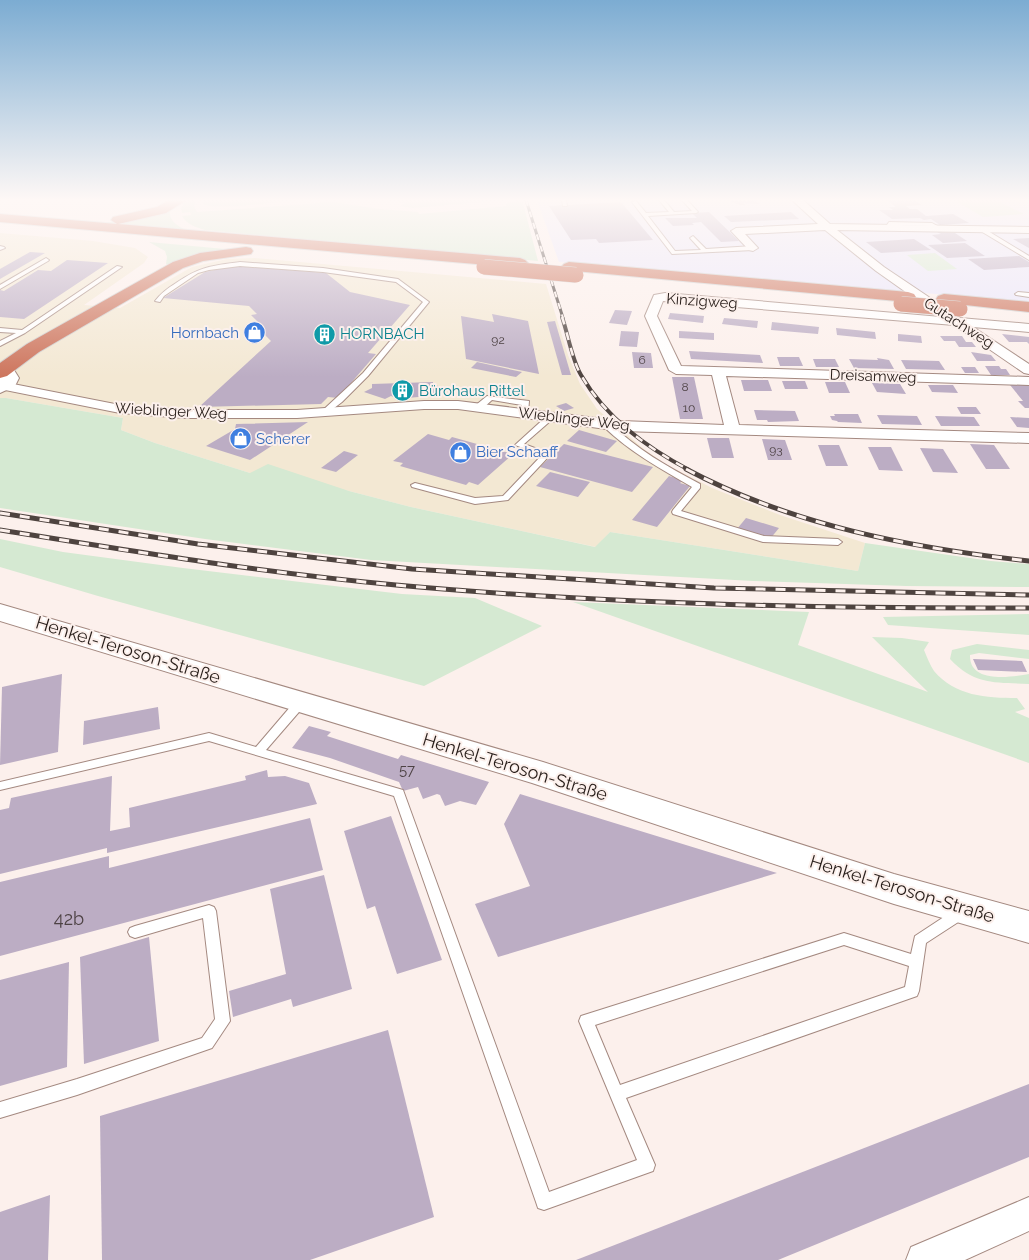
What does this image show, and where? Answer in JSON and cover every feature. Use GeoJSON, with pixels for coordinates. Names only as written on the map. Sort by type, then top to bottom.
{"type":"FeatureCollection","features":[{"type":"Feature","properties":{"kind":"highway"},"geometry":{"type":"LineString","coordinates":[[149,280],[162,268],[164,259]]}},
{"type":"Feature","properties":{"kind":"highway"},"geometry":{"type":"LineString","coordinates":[[0,360],[33,348],[149,280],[178,265],[197,259]]}},
{"type":"Feature","properties":{"kind":"highway"},"geometry":{"type":"LineString","coordinates":[[389,259],[484,267],[572,271],[905,300],[944,299],[1029,307]]}},
{"type":"Feature","properties":{"kind":"highway"},"geometry":{"type":"LineString","coordinates":[[476,259],[537,264],[572,271]]}},
{"type":"Feature","properties":{"kind":"highway"},"geometry":{"type":"LineString","coordinates":[[905,300],[958,315],[1029,315]]}},
{"type":"Feature","properties":{"kind":"highway"},"geometry":{"type":"LineString","coordinates":[[1,379],[33,348]]}},
{"type":"Feature","properties":{"kind":"street","name":"Gutachweg"},"geometry":{"type":"LineString","coordinates":[[867,259],[877,267],[958,315],[1029,370]]}},
{"type":"Feature","properties":{"kind":"street","name":"Kinzigweg"},"geometry":{"type":"LineString","coordinates":[[718,372],[676,370],[651,316],[658,298],[958,315]]}},
{"type":"Feature","properties":{"kind":"street"},"geometry":{"type":"LineString","coordinates":[[958,315],[1029,328]]}},
{"type":"Feature","properties":{"kind":"street"},"geometry":{"type":"LineString","coordinates":[[718,372],[733,430]]}},
{"type":"Feature","properties":{"kind":"street","name":"Dreisamweg"},"geometry":{"type":"LineString","coordinates":[[718,372],[1029,382]]}},
{"type":"Feature","properties":{"kind":"street","name":"Wieblinger Weg"},"geometry":{"type":"LineString","coordinates":[[1,379],[85,403],[150,412],[257,415],[325,413],[424,405],[479,407],[607,426],[1029,438]]}},
{"type":"Feature","properties":{"kind":"street","name":"Henkel-Teroson-Straße"},"geometry":{"type":"LineString","coordinates":[[0,612],[543,774],[894,889],[1029,927]]}},
{"type":"Feature","properties":{"kind":"street"},"geometry":{"type":"LineString","coordinates":[[924,1260],[1029,1214]]}},
{"type":"Feature","properties":{"kind":"lane"},"geometry":{"type":"LineString","coordinates":[[0,287],[46,260]]}},
{"type":"Feature","properties":{"kind":"lane"},"geometry":{"type":"LineString","coordinates":[[158,301],[162,295],[196,272],[208,268],[240,264],[323,270],[398,281],[426,302],[388,349],[343,398],[325,413]]}},
{"type":"Feature","properties":{"kind":"lane"},"geometry":{"type":"LineString","coordinates":[[0,344],[23,332],[119,267]]}},
{"type":"Feature","properties":{"kind":"lane"},"geometry":{"type":"LineString","coordinates":[[1018,294],[1029,294]]}},
{"type":"Feature","properties":{"kind":"lane"},"geometry":{"type":"LineString","coordinates":[[0,330],[23,332]]}},
{"type":"Feature","properties":{"kind":"lane"},"geometry":{"type":"LineString","coordinates":[[415,485],[475,501],[505,498],[548,454],[518,446],[551,417]]}},
{"type":"Feature","properties":{"kind":"lane"},"geometry":{"type":"LineString","coordinates":[[607,426],[633,448],[665,469],[697,486],[676,512],[763,539],[838,542]]}},
{"type":"Feature","properties":{"kind":"lane"},"geometry":{"type":"LineString","coordinates":[[258,752],[300,702]]}},
{"type":"Feature","properties":{"kind":"lane"},"geometry":{"type":"LineString","coordinates":[[0,786],[209,738],[399,793],[544,1202],[647,1164],[586,1022],[844,940],[916,962]]}},
{"type":"Feature","properties":{"kind":"lane"},"geometry":{"type":"LineString","coordinates":[[616,1094],[912,991],[920,940],[966,910]]}},
{"type":"Feature","properties":{"kind":"lane"},"geometry":{"type":"LineString","coordinates":[[0,1110],[77,1087],[207,1043],[223,1021],[209,911],[135,932]]}},
{"type":"Feature","properties":{"kind":"shaded area"},"geometry":{"type":"Polygon","coordinates":[[[0,259],[147,259],[144,263],[84,305],[120,308],[192,267],[227,259],[264,259],[546,284],[568,355],[580,384],[597,409],[645,450],[667,465],[712,488],[780,515],[865,543],[858,571],[610,532],[596,547],[411,507],[349,491],[250,473],[155,443],[121,430],[123,418],[0,398],[0,259]]]}},
{"type":"Feature","properties":{"kind":"shaded area"},"geometry":{"type":"Polygon","coordinates":[[[558,259],[1029,259],[1029,302],[559,262],[558,259]]]}},
{"type":"Feature","properties":{"kind":"green space"},"geometry":{"type":"Polygon","coordinates":[[[167,259],[197,259],[170,265],[166,264],[167,259]]]}},
{"type":"Feature","properties":{"kind":"green space"},"geometry":{"type":"Polygon","coordinates":[[[514,259],[537,259],[538,261],[514,259]]]}},
{"type":"Feature","properties":{"kind":"green space"},"geometry":{"type":"Polygon","coordinates":[[[912,259],[943,259],[957,269],[928,271],[912,259]]]}},
{"type":"Feature","properties":{"kind":"green space"},"geometry":{"type":"Polygon","coordinates":[[[0,398],[123,418],[121,430],[155,443],[250,473],[268,464],[349,491],[411,507],[595,547],[610,532],[858,571],[865,543],[991,561],[1029,564],[1029,587],[906,586],[753,581],[371,560],[205,539],[0,508],[0,398]]]}},
{"type":"Feature","properties":{"kind":"green space"},"geometry":{"type":"Polygon","coordinates":[[[0,539],[63,552],[183,568],[402,594],[475,598],[542,626],[424,686],[0,567],[0,539]]]}},
{"type":"Feature","properties":{"kind":"green space"},"geometry":{"type":"Polygon","coordinates":[[[573,602],[809,612],[798,645],[928,692],[872,637],[902,638],[929,642],[924,650],[931,666],[951,686],[961,691],[983,696],[1017,698],[1025,709],[1015,712],[1029,718],[1029,763],[573,602]]]}},
{"type":"Feature","properties":{"kind":"green space"},"geometry":{"type":"Polygon","coordinates":[[[1029,614],[1029,635],[888,625],[883,617],[1029,614]]]}},
{"type":"Feature","properties":{"kind":"green space"},"geometry":{"type":"Polygon","coordinates":[[[977,644],[1029,650],[1029,659],[979,653],[970,655],[976,671],[984,675],[1003,677],[1029,674],[1029,684],[986,681],[968,674],[950,659],[952,650],[977,644]]]}},
{"type":"Feature","properties":{"kind":"building"},"geometry":{"type":"Polygon","coordinates":[[[18,259],[35,259],[0,279],[0,269],[18,259]]]}},
{"type":"Feature","properties":{"kind":"building"},"geometry":{"type":"Polygon","coordinates":[[[968,259],[1024,259],[1029,262],[1029,267],[984,270],[968,259]]]}},
{"type":"Feature","properties":{"kind":"building"},"geometry":{"type":"Polygon","coordinates":[[[67,260],[108,263],[24,319],[0,317],[0,290],[4,291],[38,270],[51,271],[67,260]]]}},
{"type":"Feature","properties":{"kind":"building","name":"HORNBACH"},"geometry":{"type":"Polygon","coordinates":[[[234,266],[326,273],[350,292],[410,305],[368,353],[376,354],[338,398],[328,397],[321,404],[199,407],[271,341],[253,323],[258,322],[251,315],[257,314],[249,306],[163,298],[205,272],[234,266]]]}},
{"type":"Feature","properties":{"kind":"building"},"geometry":{"type":"Polygon","coordinates":[[[615,310],[632,311],[627,325],[609,323],[615,310]]]}},
{"type":"Feature","properties":{"kind":"building"},"geometry":{"type":"Polygon","coordinates":[[[670,313],[704,316],[703,323],[668,319],[670,313]]]}},
{"type":"Feature","properties":{"kind":"building"},"geometry":{"type":"Polygon","coordinates":[[[492,314],[528,321],[539,374],[466,359],[461,316],[494,322],[492,314]]]}},
{"type":"Feature","properties":{"kind":"building"},"geometry":{"type":"Polygon","coordinates":[[[724,318],[758,321],[757,328],[722,324],[724,318]]]}},
{"type":"Feature","properties":{"kind":"building"},"geometry":{"type":"Polygon","coordinates":[[[555,321],[571,375],[562,375],[547,322],[555,321]]]}},
{"type":"Feature","properties":{"kind":"building"},"geometry":{"type":"Polygon","coordinates":[[[772,322],[819,327],[818,334],[771,330],[772,322]]]}},
{"type":"Feature","properties":{"kind":"building"},"geometry":{"type":"Polygon","coordinates":[[[836,328],[875,332],[876,339],[837,335],[836,328]]]}},
{"type":"Feature","properties":{"kind":"building"},"geometry":{"type":"Polygon","coordinates":[[[621,331],[639,332],[637,347],[619,346],[621,331]]]}},
{"type":"Feature","properties":{"kind":"building"},"geometry":{"type":"Polygon","coordinates":[[[679,331],[714,333],[714,340],[679,338],[679,331]]]}},
{"type":"Feature","properties":{"kind":"building"},"geometry":{"type":"Polygon","coordinates":[[[898,334],[921,336],[922,343],[898,341],[898,334]]]}},
{"type":"Feature","properties":{"kind":"building"},"geometry":{"type":"Polygon","coordinates":[[[1002,334],[1029,337],[1029,344],[1027,342],[1009,342],[1002,334]]]}},
{"type":"Feature","properties":{"kind":"building"},"geometry":{"type":"Polygon","coordinates":[[[940,336],[962,336],[966,342],[972,342],[976,347],[959,347],[955,341],[944,341],[940,336]]]}},
{"type":"Feature","properties":{"kind":"building"},"geometry":{"type":"Polygon","coordinates":[[[689,351],[760,355],[763,363],[691,359],[689,351]]]}},
{"type":"Feature","properties":{"kind":"building"},"geometry":{"type":"Polygon","coordinates":[[[632,352],[651,353],[653,368],[634,368],[632,352]]]}},
{"type":"Feature","properties":{"kind":"building"},"geometry":{"type":"Polygon","coordinates":[[[971,352],[991,355],[996,361],[977,361],[971,352]]]}},
{"type":"Feature","properties":{"kind":"building"},"geometry":{"type":"Polygon","coordinates":[[[777,357],[799,357],[803,366],[780,366],[777,357]]]}},
{"type":"Feature","properties":{"kind":"building"},"geometry":{"type":"Polygon","coordinates":[[[877,358],[889,360],[894,369],[854,368],[849,359],[878,360],[877,358]]]}},
{"type":"Feature","properties":{"kind":"building"},"geometry":{"type":"Polygon","coordinates":[[[813,359],[835,359],[839,367],[816,367],[813,359]]]}},
{"type":"Feature","properties":{"kind":"building"},"geometry":{"type":"Polygon","coordinates":[[[901,360],[939,361],[945,370],[906,369],[901,360]]]}},
{"type":"Feature","properties":{"kind":"building"},"geometry":{"type":"Polygon","coordinates":[[[477,362],[522,372],[516,377],[471,368],[477,362]]]}},
{"type":"Feature","properties":{"kind":"building"},"geometry":{"type":"Polygon","coordinates":[[[985,366],[999,366],[1001,369],[1006,369],[1010,375],[991,375],[985,366]]]}},
{"type":"Feature","properties":{"kind":"building"},"geometry":{"type":"Polygon","coordinates":[[[961,367],[975,367],[979,373],[965,373],[961,367]]]}},
{"type":"Feature","properties":{"kind":"building"},"geometry":{"type":"Polygon","coordinates":[[[672,377],[694,377],[703,419],[680,419],[672,377]]]}},
{"type":"Feature","properties":{"kind":"building"},"geometry":{"type":"Polygon","coordinates":[[[741,380],[768,380],[772,391],[744,391],[741,380]]]}},
{"type":"Feature","properties":{"kind":"building"},"geometry":{"type":"Polygon","coordinates":[[[782,381],[805,381],[808,389],[785,389],[782,381]]]}},
{"type":"Feature","properties":{"kind":"building","name":"Bürohaus Rittel"},"geometry":{"type":"Polygon","coordinates":[[[433,382],[433,384],[443,388],[440,390],[441,395],[407,398],[391,396],[385,399],[364,392],[372,388],[372,384],[433,382]]]}},
{"type":"Feature","properties":{"kind":"building"},"geometry":{"type":"Polygon","coordinates":[[[825,382],[845,382],[850,393],[829,393],[825,382]]]}},
{"type":"Feature","properties":{"kind":"building"},"geometry":{"type":"Polygon","coordinates":[[[872,383],[900,384],[906,394],[877,392],[872,383]]]}},
{"type":"Feature","properties":{"kind":"building"},"geometry":{"type":"Polygon","coordinates":[[[928,385],[953,385],[958,393],[932,392],[928,385]]]}},
{"type":"Feature","properties":{"kind":"building"},"geometry":{"type":"Polygon","coordinates":[[[1010,385],[1029,385],[1029,408],[1025,408],[1018,401],[1023,401],[1010,385]]]}},
{"type":"Feature","properties":{"kind":"building"},"geometry":{"type":"Polygon","coordinates":[[[566,403],[574,408],[564,411],[556,406],[566,403]]]}},
{"type":"Feature","properties":{"kind":"building"},"geometry":{"type":"Polygon","coordinates":[[[957,407],[976,407],[981,414],[961,414],[957,407]]]}},
{"type":"Feature","properties":{"kind":"building"},"geometry":{"type":"Polygon","coordinates":[[[754,410],[795,411],[799,421],[768,422],[767,420],[757,420],[754,410]]]}},
{"type":"Feature","properties":{"kind":"building"},"geometry":{"type":"Polygon","coordinates":[[[834,414],[858,414],[862,423],[838,422],[832,420],[830,416],[835,416],[834,414]]]}},
{"type":"Feature","properties":{"kind":"building"},"geometry":{"type":"Polygon","coordinates":[[[877,415],[917,416],[922,425],[882,424],[877,415]]]}},
{"type":"Feature","properties":{"kind":"building"},"geometry":{"type":"Polygon","coordinates":[[[935,416],[974,417],[980,426],[941,426],[935,416]]]}},
{"type":"Feature","properties":{"kind":"building"},"geometry":{"type":"Polygon","coordinates":[[[1010,417],[1029,418],[1029,428],[1017,427],[1010,417]]]}},
{"type":"Feature","properties":{"kind":"building"},"geometry":{"type":"Polygon","coordinates":[[[308,422],[250,460],[206,446],[235,429],[236,424],[308,422]]]}},
{"type":"Feature","properties":{"kind":"building"},"geometry":{"type":"Polygon","coordinates":[[[579,430],[617,441],[606,452],[567,441],[579,430]]]}},
{"type":"Feature","properties":{"kind":"building"},"geometry":{"type":"Polygon","coordinates":[[[428,434],[449,440],[452,437],[513,454],[478,485],[469,482],[466,485],[400,466],[403,463],[393,461],[428,434]]]}},
{"type":"Feature","properties":{"kind":"building"},"geometry":{"type":"Polygon","coordinates":[[[707,438],[729,438],[734,458],[712,458],[707,438]]]}},
{"type":"Feature","properties":{"kind":"building"},"geometry":{"type":"Polygon","coordinates":[[[762,439],[785,440],[792,460],[768,460],[762,439]]]}},
{"type":"Feature","properties":{"kind":"building"},"geometry":{"type":"Polygon","coordinates":[[[564,444],[653,467],[632,492],[540,467],[564,444]]]}},
{"type":"Feature","properties":{"kind":"building"},"geometry":{"type":"Polygon","coordinates":[[[970,444],[994,445],[1010,469],[986,469],[970,444]]]}},
{"type":"Feature","properties":{"kind":"building"},"geometry":{"type":"Polygon","coordinates":[[[818,445],[839,445],[848,466],[826,466],[818,445]]]}},
{"type":"Feature","properties":{"kind":"building"},"geometry":{"type":"Polygon","coordinates":[[[868,447],[891,447],[903,471],[879,470],[868,447]]]}},
{"type":"Feature","properties":{"kind":"building"},"geometry":{"type":"Polygon","coordinates":[[[920,448],[943,449],[958,473],[933,472],[920,448]]]}},
{"type":"Feature","properties":{"kind":"building"},"geometry":{"type":"Polygon","coordinates":[[[344,451],[358,455],[336,472],[321,468],[344,451]]]}},
{"type":"Feature","properties":{"kind":"building"},"geometry":{"type":"Polygon","coordinates":[[[550,472],[590,482],[578,497],[536,486],[550,472]]]}},
{"type":"Feature","properties":{"kind":"building"},"geometry":{"type":"Polygon","coordinates":[[[669,476],[683,480],[680,483],[690,486],[657,527],[632,520],[669,476]]]}},
{"type":"Feature","properties":{"kind":"building"},"geometry":{"type":"Polygon","coordinates":[[[746,518],[779,528],[770,539],[737,529],[746,518]]]}},
{"type":"Feature","properties":{"kind":"building"},"geometry":{"type":"Polygon","coordinates":[[[973,659],[1022,661],[1027,672],[978,670],[973,659]]]}},
{"type":"Feature","properties":{"kind":"building"},"geometry":{"type":"Polygon","coordinates":[[[62,674],[58,752],[0,765],[2,687],[62,674]]]}},
{"type":"Feature","properties":{"kind":"building"},"geometry":{"type":"Polygon","coordinates":[[[158,707],[160,729],[83,745],[84,721],[158,707]]]}},
{"type":"Feature","properties":{"kind":"building"},"geometry":{"type":"Polygon","coordinates":[[[309,726],[331,732],[327,736],[398,759],[401,755],[489,782],[476,805],[460,801],[445,806],[440,795],[437,794],[423,799],[418,787],[403,791],[399,782],[330,758],[292,748],[309,726]]]}},
{"type":"Feature","properties":{"kind":"building"},"geometry":{"type":"Polygon","coordinates":[[[267,770],[268,777],[285,776],[309,783],[317,804],[107,853],[107,848],[0,874],[0,810],[9,808],[11,798],[112,776],[110,831],[130,827],[129,808],[246,780],[245,776],[267,770]]]}},
{"type":"Feature","properties":{"kind":"building"},"geometry":{"type":"Polygon","coordinates":[[[520,794],[777,873],[498,957],[475,904],[530,886],[504,824],[520,794]]]}},
{"type":"Feature","properties":{"kind":"building"},"geometry":{"type":"Polygon","coordinates":[[[391,816],[442,960],[397,974],[375,906],[367,909],[344,831],[391,816]]]}},
{"type":"Feature","properties":{"kind":"building"},"geometry":{"type":"Polygon","coordinates":[[[310,818],[323,870],[0,956],[0,882],[109,856],[109,868],[310,818]]]}},
{"type":"Feature","properties":{"kind":"building"},"geometry":{"type":"Polygon","coordinates":[[[324,875],[352,989],[293,1007],[291,999],[233,1017],[229,991],[286,974],[270,889],[324,875]]]}},
{"type":"Feature","properties":{"kind":"building"},"geometry":{"type":"Polygon","coordinates":[[[149,937],[159,1041],[84,1064],[80,957],[149,937]]]}},
{"type":"Feature","properties":{"kind":"building"},"geometry":{"type":"Polygon","coordinates":[[[69,962],[67,1067],[0,1086],[0,980],[69,962]]]}},
{"type":"Feature","properties":{"kind":"building"},"geometry":{"type":"Polygon","coordinates":[[[388,1030],[434,1217],[310,1260],[102,1260],[100,1116],[388,1030]]]}},
{"type":"Feature","properties":{"kind":"building"},"geometry":{"type":"Polygon","coordinates":[[[1029,1084],[1029,1157],[778,1260],[576,1260],[1029,1084]]]}},
{"type":"Feature","properties":{"kind":"building"},"geometry":{"type":"Polygon","coordinates":[[[50,1195],[48,1260],[0,1260],[0,1212],[50,1195]]]}},
{"type":"Feature","properties":{"kind":"railway"},"geometry":{"type":"LineString","coordinates":[[544,259],[563,318]]}},
{"type":"Feature","properties":{"kind":"railway"},"geometry":{"type":"LineString","coordinates":[[562,317],[578,369],[602,405],[628,430],[658,452],[689,470]]}},
{"type":"Feature","properties":{"kind":"railway"},"geometry":{"type":"LineString","coordinates":[[686,469],[767,505],[853,531],[940,549],[1029,561]]}},
{"type":"Feature","properties":{"kind":"railway"},"geometry":{"type":"LineString","coordinates":[[0,513],[198,544],[412,569],[714,588],[1029,595]]}},
{"type":"Feature","properties":{"kind":"railway"},"geometry":{"type":"LineString","coordinates":[[0,530],[198,561],[346,580],[554,597],[712,604],[871,608],[1029,608]]}},
{"type":"Feature","properties":{"kind":"place","name":"Hornbach"},"geometry":{"type":"Point","coordinates":[255,333]}},
{"type":"Feature","properties":{"kind":"place","name":"HORNBACH"},"geometry":{"type":"Point","coordinates":[324,334]}},
{"type":"Feature","properties":{"kind":"place","name":"Bürohaus Rittel"},"geometry":{"type":"Point","coordinates":[403,391]}},
{"type":"Feature","properties":{"kind":"place","name":"Scherer"},"geometry":{"type":"Point","coordinates":[240,439]}},
{"type":"Feature","properties":{"kind":"place","name":"Bier Schaaff"},"geometry":{"type":"Point","coordinates":[460,452]}}]}
